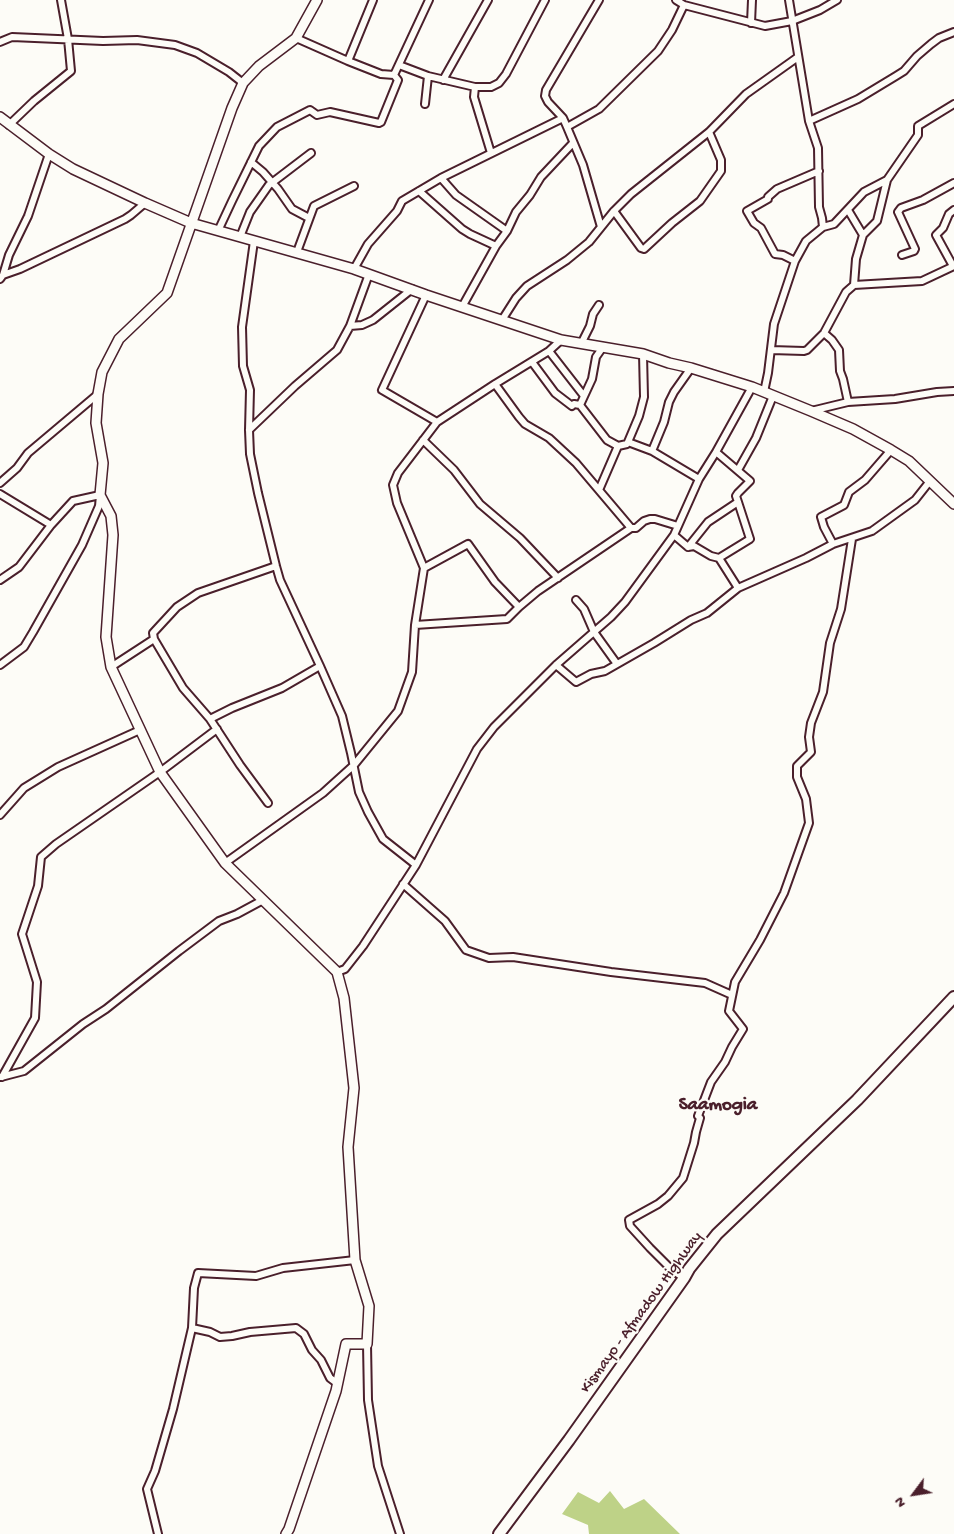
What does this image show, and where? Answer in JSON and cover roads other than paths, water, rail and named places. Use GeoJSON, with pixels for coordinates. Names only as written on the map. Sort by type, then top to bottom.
{"type":"FeatureCollection","features":[{"type":"Feature","properties":{"kind":"main road","name":"Kismayo - Afmadow Highway"},"geometry":{"type":"LineString","coordinates":[[499,1534],[569,1440],[689,1269],[717,1234],[857,1100],[954,997]]}},
{"type":"Feature","properties":{"kind":"street"},"geometry":{"type":"LineString","coordinates":[[9,125],[70,71],[68,39],[60,0]]}},
{"type":"Feature","properties":{"kind":"street"},"geometry":{"type":"LineString","coordinates":[[0,665],[24,647],[82,545],[99,506],[103,462],[96,423],[102,372],[119,339],[167,293],[232,108],[243,83],[259,66],[296,38],[317,0]]}},
{"type":"Feature","properties":{"kind":"street"},"geometry":{"type":"LineString","coordinates":[[348,61],[373,0]]}},
{"type":"Feature","properties":{"kind":"street"},"geometry":{"type":"LineString","coordinates":[[394,75],[429,0]]}},
{"type":"Feature","properties":{"kind":"street"},"geometry":{"type":"LineString","coordinates":[[443,80],[488,0]]}},
{"type":"Feature","properties":{"kind":"street"},"geometry":{"type":"LineString","coordinates":[[399,65],[443,80],[475,87],[491,87],[499,83],[506,74],[545,0]]}},
{"type":"Feature","properties":{"kind":"street"},"geometry":{"type":"LineString","coordinates":[[598,0],[546,90],[545,96],[563,118],[567,127],[583,165],[601,227]]}},
{"type":"Feature","properties":{"kind":"street"},"geometry":{"type":"LineString","coordinates":[[676,0],[684,5],[765,26],[792,21],[820,10],[837,0]]}},
{"type":"Feature","properties":{"kind":"street"},"geometry":{"type":"LineString","coordinates":[[751,23],[752,0]]}},
{"type":"Feature","properties":{"kind":"street"},"geometry":{"type":"LineString","coordinates":[[789,0],[809,121],[818,148],[819,207],[823,227]]}},
{"type":"Feature","properties":{"kind":"street"},"geometry":{"type":"LineString","coordinates":[[567,127],[599,108],[658,51],[672,30],[684,5]]}},
{"type":"Feature","properties":{"kind":"street"},"geometry":{"type":"LineString","coordinates":[[809,121],[858,99],[896,76],[904,71],[931,44],[939,38],[954,32]]}},
{"type":"Feature","properties":{"kind":"street"},"geometry":{"type":"LineString","coordinates":[[0,42],[12,37],[103,41],[137,40],[174,45],[197,53],[229,72],[243,83]]}},
{"type":"Feature","properties":{"kind":"street"},"geometry":{"type":"LineString","coordinates":[[218,231],[259,146],[277,127],[308,110],[318,115],[330,112],[381,122],[398,80],[394,75],[382,74],[296,38]]}},
{"type":"Feature","properties":{"kind":"street"},"geometry":{"type":"LineString","coordinates":[[502,320],[527,286],[575,254],[592,239],[614,211],[641,186],[709,132],[746,94],[798,57]]}},
{"type":"Feature","properties":{"kind":"street"},"geometry":{"type":"LineString","coordinates":[[425,104],[428,76]]}},
{"type":"Feature","properties":{"kind":"street"},"geometry":{"type":"LineString","coordinates":[[475,87],[474,97],[491,153]]}},
{"type":"Feature","properties":{"kind":"street"},"geometry":{"type":"LineString","coordinates":[[854,285],[856,259],[863,235],[877,221],[887,180],[918,135],[918,126],[954,104]]}},
{"type":"Feature","properties":{"kind":"street"},"geometry":{"type":"LineString","coordinates":[[0,117],[49,154],[73,169],[144,203],[192,223],[354,268],[426,296],[561,340],[643,354],[752,387],[854,429],[891,450],[909,462],[954,504]]}},
{"type":"Feature","properties":{"kind":"street"},"geometry":{"type":"LineString","coordinates":[[354,268],[368,244],[397,211],[402,201],[441,178],[563,118]]}},
{"type":"Feature","properties":{"kind":"street"},"geometry":{"type":"LineString","coordinates":[[614,211],[641,248],[644,248],[700,201],[720,171],[722,160],[709,132]]}},
{"type":"Feature","properties":{"kind":"street"},"geometry":{"type":"LineString","coordinates":[[462,307],[496,246],[507,231],[516,212],[542,178],[573,143]]}},
{"type":"Feature","properties":{"kind":"street"},"geometry":{"type":"LineString","coordinates":[[240,237],[250,212],[272,182],[311,153]]}},
{"type":"Feature","properties":{"kind":"street"},"geometry":{"type":"LineString","coordinates":[[2,277],[9,255],[28,216],[49,154]]}},
{"type":"Feature","properties":{"kind":"street"},"geometry":{"type":"LineString","coordinates":[[251,162],[264,172],[292,209],[309,218]]}},
{"type":"Feature","properties":{"kind":"street"},"geometry":{"type":"LineString","coordinates":[[795,261],[775,254],[761,228],[754,223],[747,211],[768,199],[777,189],[819,170]]}},
{"type":"Feature","properties":{"kind":"street"},"geometry":{"type":"LineString","coordinates":[[441,178],[456,195],[507,231]]}},
{"type":"Feature","properties":{"kind":"street"},"geometry":{"type":"LineString","coordinates":[[764,392],[774,324],[795,261],[806,241],[823,227],[834,224],[864,192],[887,180]]}},
{"type":"Feature","properties":{"kind":"street"},"geometry":{"type":"LineString","coordinates":[[902,255],[915,249],[898,212],[900,208],[923,200],[954,183]]}},
{"type":"Feature","properties":{"kind":"street"},"geometry":{"type":"LineString","coordinates":[[297,252],[316,204],[354,186]]}},
{"type":"Feature","properties":{"kind":"street"},"geometry":{"type":"LineString","coordinates":[[419,191],[462,229],[496,246]]}},
{"type":"Feature","properties":{"kind":"street"},"geometry":{"type":"LineString","coordinates":[[2,277],[125,219],[144,203]]}},
{"type":"Feature","properties":{"kind":"street"},"geometry":{"type":"LineString","coordinates":[[848,210],[863,235]]}},
{"type":"Feature","properties":{"kind":"street"},"geometry":{"type":"LineString","coordinates":[[770,350],[807,350],[824,333],[846,292],[854,285],[922,281],[954,266],[936,235],[943,228],[949,214],[954,210]]}},
{"type":"Feature","properties":{"kind":"street"},"geometry":{"type":"LineString","coordinates":[[254,241],[242,327],[243,366],[250,390],[250,454],[276,566],[280,580],[342,716],[359,792],[383,839],[416,865]]}},
{"type":"Feature","properties":{"kind":"street"},"geometry":{"type":"LineString","coordinates":[[249,430],[295,386],[337,350],[350,326],[369,274]]}},
{"type":"Feature","properties":{"kind":"street"},"geometry":{"type":"LineString","coordinates":[[350,326],[362,325],[373,320],[412,289]]}},
{"type":"Feature","properties":{"kind":"street"},"geometry":{"type":"LineString","coordinates":[[426,296],[382,390],[437,422]]}},
{"type":"Feature","properties":{"kind":"street"},"geometry":{"type":"LineString","coordinates":[[581,344],[590,326],[592,314],[599,305]]}},
{"type":"Feature","properties":{"kind":"street"},"geometry":{"type":"LineString","coordinates":[[824,333],[839,350],[840,371],[848,402]]}},
{"type":"Feature","properties":{"kind":"street"},"geometry":{"type":"LineString","coordinates":[[225,863],[323,794],[354,765],[398,711],[412,672],[415,625],[424,568],[397,503],[392,485],[398,473],[437,422],[549,351],[561,340]]}},
{"type":"Feature","properties":{"kind":"street"},"geometry":{"type":"LineString","coordinates":[[580,406],[592,378],[596,357],[603,347]]}},
{"type":"Feature","properties":{"kind":"street"},"geometry":{"type":"LineString","coordinates":[[549,351],[584,396]]}},
{"type":"Feature","properties":{"kind":"street"},"geometry":{"type":"LineString","coordinates":[[532,362],[555,393],[572,406],[574,404],[580,406],[606,440],[618,446],[627,444],[639,416],[644,397],[643,354]]}},
{"type":"Feature","properties":{"kind":"street"},"geometry":{"type":"LineString","coordinates":[[652,451],[664,422],[669,402],[691,368]]}},
{"type":"Feature","properties":{"kind":"street"},"geometry":{"type":"LineString","coordinates":[[495,384],[525,424],[549,438],[576,463],[631,528]]}},
{"type":"Feature","properties":{"kind":"street"},"geometry":{"type":"LineString","coordinates":[[338,972],[345,969],[363,946],[416,865],[477,749],[494,727],[556,665],[625,602],[674,535],[699,479],[752,387]]}},
{"type":"Feature","properties":{"kind":"street"},"geometry":{"type":"LineString","coordinates":[[811,411],[848,402],[895,399],[954,391]]}},
{"type":"Feature","properties":{"kind":"street"},"geometry":{"type":"LineString","coordinates":[[0,483],[17,468],[28,454],[98,394]]}},
{"type":"Feature","properties":{"kind":"street"},"geometry":{"type":"LineString","coordinates":[[738,470],[756,438],[773,396]]}},
{"type":"Feature","properties":{"kind":"street"},"geometry":{"type":"LineString","coordinates":[[423,440],[454,470],[480,504],[520,538],[558,578]]}},
{"type":"Feature","properties":{"kind":"street"},"geometry":{"type":"LineString","coordinates":[[628,442],[652,451],[699,479]]}},
{"type":"Feature","properties":{"kind":"street"},"geometry":{"type":"LineString","coordinates":[[599,490],[618,446]]}},
{"type":"Feature","properties":{"kind":"street"},"geometry":{"type":"LineString","coordinates":[[833,544],[821,518],[844,505],[849,492],[865,480],[891,450]]}},
{"type":"Feature","properties":{"kind":"street"},"geometry":{"type":"LineString","coordinates":[[688,547],[694,546],[711,556],[720,558],[750,539],[736,496],[750,481],[716,452]]}},
{"type":"Feature","properties":{"kind":"street"},"geometry":{"type":"LineString","coordinates":[[556,665],[576,682],[591,674],[605,671],[691,620],[707,613],[738,588],[833,544],[852,539],[872,530],[915,500],[930,481]]}},
{"type":"Feature","properties":{"kind":"street"},"geometry":{"type":"LineString","coordinates":[[0,494],[51,525]]}},
{"type":"Feature","properties":{"kind":"street"},"geometry":{"type":"LineString","coordinates":[[0,580],[19,567],[51,525],[73,501],[100,495]]}},
{"type":"Feature","properties":{"kind":"street"},"geometry":{"type":"LineString","coordinates":[[100,495],[112,516],[113,534],[106,637],[111,667],[160,772],[225,863],[338,972],[344,998],[354,1088],[348,1147],[355,1260],[369,1306],[368,1400],[378,1466],[400,1534]]}},
{"type":"Feature","properties":{"kind":"street"},"geometry":{"type":"LineString","coordinates":[[688,547],[708,522],[738,502]]}},
{"type":"Feature","properties":{"kind":"street"},"geometry":{"type":"LineString","coordinates":[[415,625],[507,619],[538,591],[631,528],[636,528],[644,521],[650,519],[678,526]]}},
{"type":"Feature","properties":{"kind":"street"},"geometry":{"type":"LineString","coordinates":[[674,535],[688,547]]}},
{"type":"Feature","properties":{"kind":"street"},"geometry":{"type":"LineString","coordinates":[[684,1278],[672,1270],[650,1248],[630,1226],[629,1220],[658,1204],[668,1196],[683,1178],[694,1143],[700,1118],[698,1116],[710,1082],[725,1062],[743,1029],[730,1011],[735,982],[760,940],[789,880],[809,823],[806,799],[797,777],[798,766],[811,752],[808,737],[811,723],[823,692],[830,643],[841,609],[852,539]]}},
{"type":"Feature","properties":{"kind":"street"},"geometry":{"type":"LineString","coordinates":[[424,568],[468,544],[494,582],[519,607]]}},
{"type":"Feature","properties":{"kind":"street"},"geometry":{"type":"LineString","coordinates":[[720,558],[738,588]]}},
{"type":"Feature","properties":{"kind":"street"},"geometry":{"type":"LineString","coordinates":[[268,803],[210,719],[183,688],[154,639],[153,633],[177,607],[198,593],[276,566]]}},
{"type":"Feature","properties":{"kind":"street"},"geometry":{"type":"LineString","coordinates":[[576,600],[584,609],[594,632],[617,664]]}},
{"type":"Feature","properties":{"kind":"street"},"geometry":{"type":"LineString","coordinates":[[111,667],[154,639]]}},
{"type":"Feature","properties":{"kind":"street"},"geometry":{"type":"LineString","coordinates":[[210,719],[282,688],[320,666]]}},
{"type":"Feature","properties":{"kind":"street"},"geometry":{"type":"LineString","coordinates":[[0,815],[24,788],[58,767],[140,730]]}},
{"type":"Feature","properties":{"kind":"street"},"geometry":{"type":"LineString","coordinates":[[1,1078],[35,1018],[37,982],[22,934],[38,886],[41,857],[56,844],[217,730]]}},
{"type":"Feature","properties":{"kind":"street"},"geometry":{"type":"LineString","coordinates":[[403,884],[445,921],[466,950],[489,958],[513,957],[611,972],[705,983],[732,995]]}},
{"type":"Feature","properties":{"kind":"street"},"geometry":{"type":"LineString","coordinates":[[1,1078],[24,1070],[219,921],[263,900]]}},
{"type":"Feature","properties":{"kind":"street"},"geometry":{"type":"LineString","coordinates":[[158,1534],[147,1489],[155,1470],[174,1409],[192,1328],[194,1288],[198,1274],[256,1276],[283,1268],[355,1260]]}},
{"type":"Feature","properties":{"kind":"street"},"geometry":{"type":"LineString","coordinates":[[192,1328],[210,1332],[220,1337],[296,1328],[304,1334],[330,1378],[338,1384]]}},
{"type":"Feature","properties":{"kind":"street"},"geometry":{"type":"LineString","coordinates":[[286,1534],[338,1384],[346,1344],[368,1344]]}},
{"type":"Feature","properties":{"kind":"district","name":"Saamogia"},"geometry":{"type":"Point","coordinates":[718,1106]}}]}
